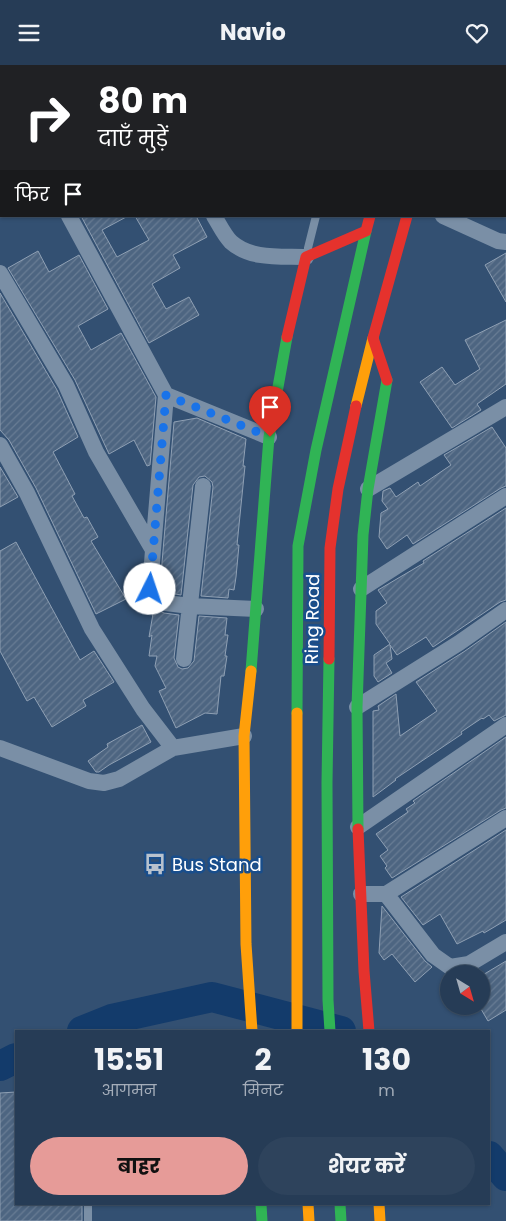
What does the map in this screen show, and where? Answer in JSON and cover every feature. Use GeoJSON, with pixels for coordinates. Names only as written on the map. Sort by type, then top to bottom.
{"type":"FeatureCollection","features":[{"type":"Feature","properties":{"kind":"main road","name":"Ring Road"},"geometry":{"type":"LineString","coordinates":[[297,1030],[298,546],[316,450],[370,217]]}},
{"type":"Feature","properties":{"kind":"main road","name":"Ring Road"},"geometry":{"type":"LineString","coordinates":[[330,1030],[327,783],[330,548],[338,489],[362,377],[407,217]]}},
{"type":"Feature","properties":{"kind":"main road"},"geometry":{"type":"LineString","coordinates":[[252,1030],[246,944],[244,736],[270,437],[284,351],[306,257],[366,231]]}},
{"type":"Feature","properties":{"kind":"main road"},"geometry":{"type":"LineString","coordinates":[[370,1030],[364,971],[358,827],[356,707],[363,535],[368,489],[387,381],[373,338]]}},
{"type":"Feature","properties":{"kind":"main road"},"geometry":{"type":"LineString","coordinates":[[262,1205],[262,1221]]}},
{"type":"Feature","properties":{"kind":"main road"},"geometry":{"type":"LineString","coordinates":[[308,1205],[309,1221]]}},
{"type":"Feature","properties":{"kind":"main road"},"geometry":{"type":"LineString","coordinates":[[340,1205],[341,1221]]}},
{"type":"Feature","properties":{"kind":"main road"},"geometry":{"type":"LineString","coordinates":[[379,1205],[380,1221]]}},
{"type":"Feature","properties":{"kind":"street"},"geometry":{"type":"LineString","coordinates":[[69,217],[166,395],[150,589],[156,598],[166,603],[256,609]]}},
{"type":"Feature","properties":{"kind":"street"},"geometry":{"type":"LineString","coordinates":[[215,217],[231,242],[243,250],[256,255],[306,257]]}},
{"type":"Feature","properties":{"kind":"street"},"geometry":{"type":"LineString","coordinates":[[445,217],[498,241],[506,242]]}},
{"type":"Feature","properties":{"kind":"street"},"geometry":{"type":"LineString","coordinates":[[0,273],[66,385],[96,452],[153,550]]}},
{"type":"Feature","properties":{"kind":"street"},"geometry":{"type":"LineString","coordinates":[[166,395],[270,437]]}},
{"type":"Feature","properties":{"kind":"street"},"geometry":{"type":"LineString","coordinates":[[368,489],[506,407]]}},
{"type":"Feature","properties":{"kind":"street"},"geometry":{"type":"LineString","coordinates":[[0,445],[27,493],[88,622],[144,709],[173,748]]}},
{"type":"Feature","properties":{"kind":"street"},"geometry":{"type":"LineString","coordinates":[[184,659],[203,486]]}},
{"type":"Feature","properties":{"kind":"street"},"geometry":{"type":"LineString","coordinates":[[361,589],[506,497]]}},
{"type":"Feature","properties":{"kind":"street"},"geometry":{"type":"LineString","coordinates":[[356,707],[459,643],[506,610]]}},
{"type":"Feature","properties":{"kind":"street"},"geometry":{"type":"LineString","coordinates":[[358,827],[506,725]]}},
{"type":"Feature","properties":{"kind":"street"},"geometry":{"type":"LineString","coordinates":[[0,748],[89,781],[104,783],[119,779],[173,748],[244,736]]}},
{"type":"Feature","properties":{"kind":"street"},"geometry":{"type":"LineString","coordinates":[[361,894],[386,894],[506,818]]}},
{"type":"Feature","properties":{"kind":"street"},"geometry":{"type":"LineString","coordinates":[[386,894],[433,955],[450,967],[469,964],[506,942]]}},
{"type":"Feature","properties":{"kind":"lane"},"geometry":{"type":"LineString","coordinates":[[306,257],[316,217]]}},
{"type":"Feature","properties":{"kind":"lane"},"geometry":{"type":"LineString","coordinates":[[88,1205],[88,1221]]}},
{"type":"Feature","properties":{"kind":"building"},"geometry":{"type":"Polygon","coordinates":[[[82,217],[126,217],[102,230],[117,257],[149,240],[136,217],[197,217],[207,237],[173,255],[180,268],[152,284],[166,309],[189,297],[199,315],[149,343],[82,217]]]}},
{"type":"Feature","properties":{"kind":"building"},"geometry":{"type":"Polygon","coordinates":[[[38,251],[49,272],[79,255],[108,309],[78,326],[91,350],[121,333],[156,397],[150,465],[147,466],[134,440],[109,454],[75,380],[8,268],[38,251]]]}},
{"type":"Feature","properties":{"kind":"building"},"geometry":{"type":"Polygon","coordinates":[[[506,253],[506,302],[485,265],[506,253]]]}},
{"type":"Feature","properties":{"kind":"building"},"geometry":{"type":"Polygon","coordinates":[[[0,293],[57,390],[78,437],[53,452],[75,494],[72,496],[84,518],[87,517],[98,537],[91,541],[126,599],[96,614],[36,488],[9,440],[0,430],[0,293]]]}},
{"type":"Feature","properties":{"kind":"building"},"geometry":{"type":"Polygon","coordinates":[[[506,320],[506,384],[477,404],[481,410],[452,428],[420,382],[442,367],[455,385],[480,369],[465,340],[506,320]]]}},
{"type":"Feature","properties":{"kind":"building"},"geometry":{"type":"Polygon","coordinates":[[[197,418],[246,439],[236,577],[234,590],[229,589],[228,598],[201,596],[213,487],[212,482],[205,476],[199,477],[193,485],[181,595],[169,593],[160,586],[174,422],[197,418]]]}},
{"type":"Feature","properties":{"kind":"building"},"geometry":{"type":"Polygon","coordinates":[[[492,427],[506,448],[506,486],[413,544],[407,535],[387,549],[379,537],[381,513],[388,509],[382,501],[383,491],[390,488],[396,497],[418,482],[420,486],[451,465],[444,455],[492,427]]]}},
{"type":"Feature","properties":{"kind":"building"},"geometry":{"type":"Polygon","coordinates":[[[0,467],[18,497],[0,507],[0,467]]]}},
{"type":"Feature","properties":{"kind":"building"},"geometry":{"type":"Polygon","coordinates":[[[506,508],[506,600],[500,602],[433,647],[426,637],[397,655],[390,645],[392,659],[386,663],[392,673],[378,682],[374,676],[374,655],[390,644],[376,624],[376,611],[387,603],[378,590],[424,563],[423,561],[506,508]]]}},
{"type":"Feature","properties":{"kind":"building"},"geometry":{"type":"Polygon","coordinates":[[[16,542],[80,660],[94,651],[114,682],[83,700],[86,706],[52,727],[34,697],[27,701],[0,651],[0,551],[16,542]]]}},
{"type":"Feature","properties":{"kind":"building"},"geometry":{"type":"Polygon","coordinates":[[[154,608],[164,613],[179,615],[174,658],[178,667],[182,669],[188,668],[194,661],[199,616],[227,618],[225,635],[228,635],[225,656],[227,656],[224,676],[221,676],[217,714],[205,713],[176,728],[159,691],[166,688],[155,666],[157,656],[149,656],[152,635],[149,637],[154,608]]]}},
{"type":"Feature","properties":{"kind":"building"},"geometry":{"type":"Polygon","coordinates":[[[506,622],[506,715],[494,721],[489,715],[482,718],[461,732],[462,734],[395,779],[373,797],[373,711],[379,710],[378,706],[396,694],[400,736],[437,711],[416,682],[506,622]]]}},
{"type":"Feature","properties":{"kind":"building"},"geometry":{"type":"Polygon","coordinates":[[[142,725],[151,742],[96,772],[88,761],[108,747],[107,744],[142,725]]]}},
{"type":"Feature","properties":{"kind":"building"},"geometry":{"type":"Polygon","coordinates":[[[506,737],[506,808],[392,878],[380,856],[388,850],[376,834],[408,812],[406,809],[415,803],[413,801],[506,737]]]}},
{"type":"Feature","properties":{"kind":"building"},"geometry":{"type":"Polygon","coordinates":[[[506,830],[506,920],[484,933],[483,931],[457,944],[440,914],[423,925],[401,897],[506,830]]]}},
{"type":"Feature","properties":{"kind":"building"},"geometry":{"type":"Polygon","coordinates":[[[382,906],[425,961],[432,967],[415,982],[392,954],[384,960],[379,953],[382,906]]]}},
{"type":"Feature","properties":{"kind":"building"},"geometry":{"type":"Polygon","coordinates":[[[506,961],[506,1010],[488,1021],[484,1015],[490,1015],[490,971],[506,961]]]}},
{"type":"Feature","properties":{"kind":"building"},"geometry":{"type":"Polygon","coordinates":[[[15,1092],[15,1205],[82,1205],[82,1221],[0,1221],[0,1093],[15,1092]]]}},
{"type":"Feature","properties":{"kind":"waterway"},"geometry":{"type":"LineString","coordinates":[[84,1030],[112,1019],[212,997],[337,1030]]}},
{"type":"Feature","properties":{"kind":"waterway"},"geometry":{"type":"LineString","coordinates":[[0,1066],[15,1058]]}},
{"type":"Feature","properties":{"kind":"waterway"},"geometry":{"type":"LineString","coordinates":[[490,1157],[506,1176]]}},
{"type":"Feature","properties":{"kind":"traffic: fast"},"geometry":{"type":"LineString","coordinates":[[297,713],[298,546],[316,450],[366,231]]}},
{"type":"Feature","properties":{"kind":"traffic: fast"},"geometry":{"type":"LineString","coordinates":[[251,671],[269,437],[287,337]]}},
{"type":"Feature","properties":{"kind":"traffic: fast"},"geometry":{"type":"LineString","coordinates":[[358,829],[357,707],[363,535],[368,489],[387,380]]}},
{"type":"Feature","properties":{"kind":"traffic: fast"},"geometry":{"type":"LineString","coordinates":[[329,659],[327,783],[328,1000],[330,1030]]}},
{"type":"Feature","properties":{"kind":"traffic: fast"},"geometry":{"type":"LineString","coordinates":[[261,1205],[262,1221]]}},
{"type":"Feature","properties":{"kind":"traffic: fast"},"geometry":{"type":"LineString","coordinates":[[340,1205],[341,1221]]}},
{"type":"Feature","properties":{"kind":"traffic: slow"},"geometry":{"type":"LineString","coordinates":[[356,406],[373,338]]}},
{"type":"Feature","properties":{"kind":"traffic: slow"},"geometry":{"type":"LineString","coordinates":[[251,671],[244,736],[246,944],[252,1030]]}},
{"type":"Feature","properties":{"kind":"traffic: slow"},"geometry":{"type":"LineString","coordinates":[[297,713],[297,1030]]}},
{"type":"Feature","properties":{"kind":"traffic: slow"},"geometry":{"type":"LineString","coordinates":[[308,1205],[309,1221]]}},
{"type":"Feature","properties":{"kind":"traffic: slow"},"geometry":{"type":"LineString","coordinates":[[379,1205],[380,1221]]}},
{"type":"Feature","properties":{"kind":"traffic: jam"},"geometry":{"type":"LineString","coordinates":[[287,337],[306,257],[366,231],[370,217]]}},
{"type":"Feature","properties":{"kind":"traffic: jam"},"geometry":{"type":"LineString","coordinates":[[387,380],[373,338],[407,217]]}},
{"type":"Feature","properties":{"kind":"traffic: jam"},"geometry":{"type":"LineString","coordinates":[[329,659],[330,548],[338,489],[356,406]]}},
{"type":"Feature","properties":{"kind":"traffic: jam"},"geometry":{"type":"LineString","coordinates":[[358,829],[364,971],[369,1030]]}},
{"type":"Feature","properties":{"kind":"place","name":"Bus Stand"},"geometry":{"type":"Point","coordinates":[155,864]}},
{"type":"Feature","properties":{"kind":"route"},"geometry":{"type":"LineString","coordinates":[[150,589],[166,395],[270,437]]}}]}
